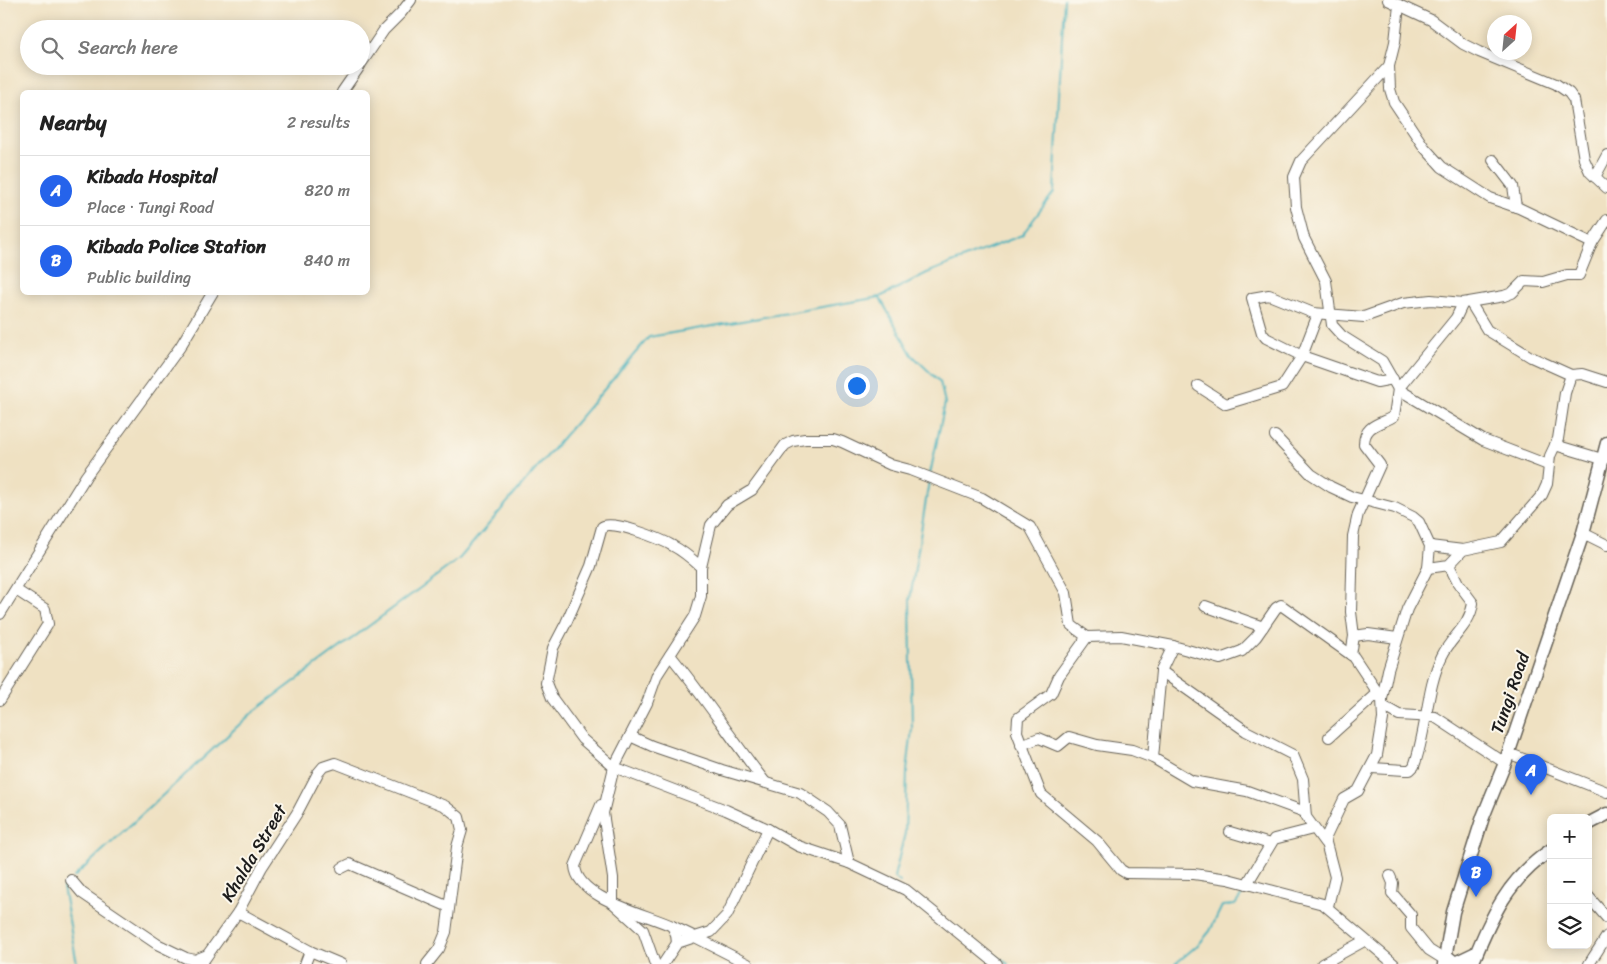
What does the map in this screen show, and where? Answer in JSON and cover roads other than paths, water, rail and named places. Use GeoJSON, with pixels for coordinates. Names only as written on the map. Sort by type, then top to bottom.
{"type":"FeatureCollection","features":[{"type":"Feature","properties":{"kind":"main road","name":"Tungi Road"},"geometry":{"type":"LineString","coordinates":[[1450,962],[1453,912],[1483,817],[1506,758],[1583,533],[1607,443]]}},
{"type":"Feature","properties":{"kind":"main road"},"geometry":{"type":"LineString","coordinates":[[1592,822],[1607,814]]}},
{"type":"Feature","properties":{"kind":"main road"},"geometry":{"type":"LineString","coordinates":[[1450,962],[1474,958],[1494,910],[1507,891],[1547,856]]}},
{"type":"Feature","properties":{"kind":"street"},"geometry":{"type":"LineString","coordinates":[[370,50],[384,30],[401,14],[411,0]]}},
{"type":"Feature","properties":{"kind":"street"},"geometry":{"type":"LineString","coordinates":[[1388,0],[1430,20],[1463,44],[1556,84],[1569,93],[1574,100],[1584,159],[1595,177],[1607,188]]}},
{"type":"Feature","properties":{"kind":"street"},"geometry":{"type":"LineString","coordinates":[[1399,5],[1395,42],[1389,66],[1390,89],[1394,102],[1424,147],[1438,163],[1490,198],[1516,207],[1592,243]]}},
{"type":"Feature","properties":{"kind":"street"},"geometry":{"type":"LineString","coordinates":[[1389,66],[1301,161],[1294,177],[1296,207],[1304,238],[1326,281],[1332,325],[1335,330],[1382,360],[1398,389],[1482,440],[1548,465]]}},
{"type":"Feature","properties":{"kind":"street"},"geometry":{"type":"LineString","coordinates":[[343,90],[353,75]]}},
{"type":"Feature","properties":{"kind":"street"},"geometry":{"type":"LineString","coordinates":[[1595,177],[1607,155]]}},
{"type":"Feature","properties":{"kind":"street"},"geometry":{"type":"LineString","coordinates":[[1493,160],[1511,183],[1516,207]]}},
{"type":"Feature","properties":{"kind":"street"},"geometry":{"type":"LineString","coordinates":[[1393,379],[1377,382],[1302,356],[1264,336],[1252,298],[1272,295],[1318,314],[1364,317],[1403,303],[1432,300],[1467,302],[1509,294],[1524,281],[1543,282],[1567,275],[1579,275],[1592,243],[1607,220]]}},
{"type":"Feature","properties":{"kind":"street"},"geometry":{"type":"LineString","coordinates":[[0,614],[86,476],[180,348],[211,295]]}},
{"type":"Feature","properties":{"kind":"street"},"geometry":{"type":"LineString","coordinates":[[1467,302],[1487,330],[1531,357],[1571,374],[1582,374],[1607,382]]}},
{"type":"Feature","properties":{"kind":"street"},"geometry":{"type":"LineString","coordinates":[[1351,655],[1354,636],[1351,612],[1353,545],[1358,514],[1380,465],[1365,446],[1364,438],[1376,422],[1394,416],[1398,389],[1467,302]]}},
{"type":"Feature","properties":{"kind":"street"},"geometry":{"type":"LineString","coordinates":[[1198,386],[1226,404],[1282,386],[1302,356],[1318,314]]}},
{"type":"Feature","properties":{"kind":"street"},"geometry":{"type":"LineString","coordinates":[[1430,546],[1463,550],[1501,542],[1542,495],[1547,484],[1548,465],[1555,445],[1565,393],[1571,374]]}},
{"type":"Feature","properties":{"kind":"street"},"geometry":{"type":"LineString","coordinates":[[1275,436],[1311,474],[1331,487],[1364,501],[1390,507],[1413,517],[1419,522],[1430,546],[1428,568],[1407,609],[1397,638],[1381,699],[1381,737],[1372,768],[1358,791],[1344,799],[1326,836],[1325,843]]}},
{"type":"Feature","properties":{"kind":"street"},"geometry":{"type":"LineString","coordinates":[[748,964],[672,926],[601,898],[580,881],[575,866],[606,793],[614,767],[647,703],[657,674],[698,609],[702,587],[701,567],[711,525],[727,505],[752,490],[782,448],[799,439],[833,439],[891,465],[910,470],[982,498],[1030,528],[1066,593],[1071,625],[1087,637],[1110,634],[1173,646],[1224,659],[1242,651],[1263,627],[1276,608],[1281,605],[1351,655],[1381,699],[1398,715],[1428,715],[1506,758],[1607,792]]}},
{"type":"Feature","properties":{"kind":"street"},"geometry":{"type":"LineString","coordinates":[[1555,445],[1602,459]]}},
{"type":"Feature","properties":{"kind":"street"},"geometry":{"type":"LineString","coordinates":[[701,567],[672,545],[650,536],[610,524],[604,525],[601,529],[591,566],[553,648],[546,683],[552,698],[582,739],[614,767],[768,829],[798,846],[849,864],[906,890],[997,964]]}},
{"type":"Feature","properties":{"kind":"street"},"geometry":{"type":"LineString","coordinates":[[1583,533],[1607,545]]}},
{"type":"Feature","properties":{"kind":"street"},"geometry":{"type":"LineString","coordinates":[[1428,568],[1450,565],[1463,550]]}},
{"type":"Feature","properties":{"kind":"street"},"geometry":{"type":"LineString","coordinates":[[1372,768],[1405,770],[1413,768],[1428,715],[1440,660],[1465,626],[1472,610],[1473,603],[1458,583],[1450,565]]}},
{"type":"Feature","properties":{"kind":"street"},"geometry":{"type":"LineString","coordinates":[[0,700],[48,624],[46,609],[16,590]]}},
{"type":"Feature","properties":{"kind":"street"},"geometry":{"type":"LineString","coordinates":[[1205,606],[1263,627]]}},
{"type":"Feature","properties":{"kind":"street"},"geometry":{"type":"LineString","coordinates":[[1354,636],[1368,634],[1397,638]]}},
{"type":"Feature","properties":{"kind":"street"},"geometry":{"type":"LineString","coordinates":[[1087,637],[1059,676],[1051,694],[1018,718],[1017,732],[1021,746],[1041,794],[1097,841],[1121,870],[1126,873],[1194,874],[1247,884],[1328,906],[1364,941],[1394,964]]}},
{"type":"Feature","properties":{"kind":"street"},"geometry":{"type":"LineString","coordinates":[[1153,758],[1161,671],[1173,646]]}},
{"type":"Feature","properties":{"kind":"street"},"geometry":{"type":"LineString","coordinates":[[670,655],[765,782]]}},
{"type":"Feature","properties":{"kind":"street"},"geometry":{"type":"LineString","coordinates":[[1161,671],[1246,731],[1291,753],[1303,779],[1305,812],[1314,829],[1325,843],[1333,865],[1335,877],[1328,906]]}},
{"type":"Feature","properties":{"kind":"street"},"geometry":{"type":"LineString","coordinates":[[1329,737],[1381,699]]}},
{"type":"Feature","properties":{"kind":"street"},"geometry":{"type":"LineString","coordinates":[[630,736],[652,746],[800,793],[828,812],[840,826],[849,864]]}},
{"type":"Feature","properties":{"kind":"street"},"geometry":{"type":"LineString","coordinates":[[1021,746],[1039,738],[1058,746],[1069,737],[1099,746],[1128,749],[1153,758],[1192,781],[1248,792],[1305,812]]}},
{"type":"Feature","properties":{"kind":"street","name":"Khalda Street"},"geometry":{"type":"LineString","coordinates":[[203,960],[238,912],[262,867],[297,813],[318,773],[323,767],[335,763],[445,806],[459,817],[462,830],[457,847],[449,907]]}},
{"type":"Feature","properties":{"kind":"street"},"geometry":{"type":"LineString","coordinates":[[606,793],[603,819],[613,878],[613,904],[643,930],[655,964]]}},
{"type":"Feature","properties":{"kind":"street"},"geometry":{"type":"LineString","coordinates":[[677,943],[711,932],[727,915],[768,829]]}},
{"type":"Feature","properties":{"kind":"street"},"geometry":{"type":"LineString","coordinates":[[1247,884],[1270,844],[1279,837],[1314,829]]}},
{"type":"Feature","properties":{"kind":"street"},"geometry":{"type":"LineString","coordinates":[[1230,832],[1270,844]]}},
{"type":"Feature","properties":{"kind":"street"},"geometry":{"type":"LineString","coordinates":[[342,868],[350,864],[449,907],[450,917],[445,936],[439,949],[427,964]]}},
{"type":"Feature","properties":{"kind":"street"},"geometry":{"type":"LineString","coordinates":[[1390,876],[1393,882],[1392,893],[1411,915],[1411,928],[1419,940],[1450,962]]}},
{"type":"Feature","properties":{"kind":"street"},"geometry":{"type":"LineString","coordinates":[[71,880],[82,893],[157,944],[186,958],[203,960]]}},
{"type":"Feature","properties":{"kind":"street"},"geometry":{"type":"LineString","coordinates":[[1592,901],[1607,918]]}},
{"type":"Feature","properties":{"kind":"street"},"geometry":{"type":"LineString","coordinates":[[238,912],[310,951],[340,964]]}},
{"type":"Feature","properties":{"kind":"street"},"geometry":{"type":"LineString","coordinates":[[663,964],[677,943],[676,934],[672,926]]}},
{"type":"Feature","properties":{"kind":"street"},"geometry":{"type":"LineString","coordinates":[[1589,964],[1607,936]]}},
{"type":"Feature","properties":{"kind":"street"},"geometry":{"type":"LineString","coordinates":[[1322,964],[1364,941]]}},
{"type":"Feature","properties":{"kind":"street"},"geometry":{"type":"LineString","coordinates":[[305,964],[310,951]]}},
{"type":"Feature","properties":{"kind":"waterway"},"geometry":{"type":"LineString","coordinates":[[74,877],[252,713],[459,559],[649,337],[880,297],[927,273],[1022,235],[1054,192],[1064,0]]}},
{"type":"Feature","properties":{"kind":"waterway"},"geometry":{"type":"LineString","coordinates":[[880,298],[912,355],[940,382],[945,403],[930,474]]}},
{"type":"Feature","properties":{"kind":"waterway"},"geometry":{"type":"LineString","coordinates":[[900,882],[894,877],[905,833],[907,771],[912,729],[910,600],[929,481]]}},
{"type":"Feature","properties":{"kind":"waterway"},"geometry":{"type":"LineString","coordinates":[[68,882],[63,887],[77,964]]}},
{"type":"Feature","properties":{"kind":"waterway"},"geometry":{"type":"LineString","coordinates":[[1175,964],[1199,944],[1210,931],[1222,906],[1235,905],[1242,895]]}},
{"type":"Feature","properties":{"kind":"waterway"},"geometry":{"type":"LineString","coordinates":[[987,950],[1008,964]]}},
{"type":"Feature","properties":{"kind":"place","name":"Kibada Hospital"},"geometry":{"type":"Point","coordinates":[1531,795]}},
{"type":"Feature","properties":{"kind":"place","name":"Kibada Police Station"},"geometry":{"type":"Point","coordinates":[1476,897]}}]}
